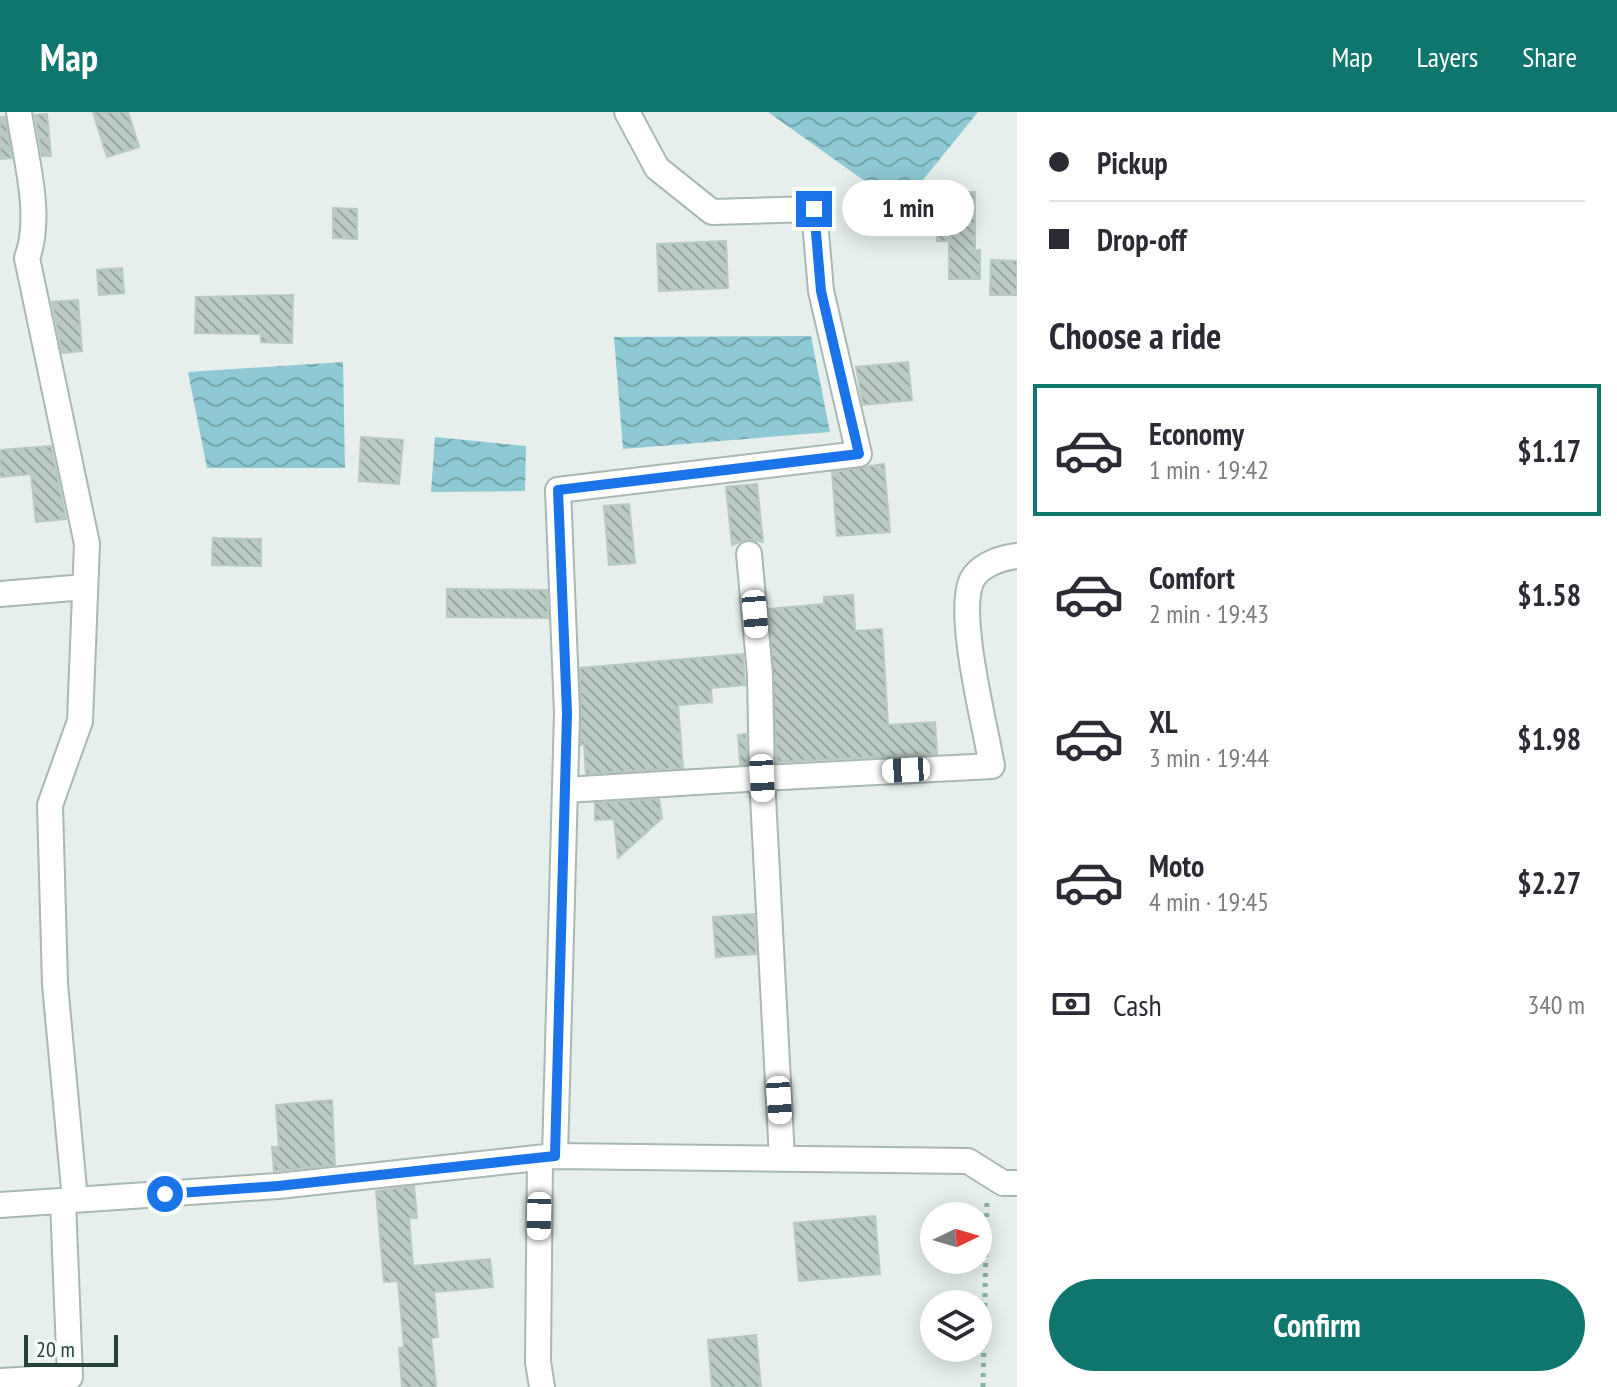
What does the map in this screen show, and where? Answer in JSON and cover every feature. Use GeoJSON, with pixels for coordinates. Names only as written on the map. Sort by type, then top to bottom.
{"type":"FeatureCollection","features":[{"type":"Feature","properties":{"kind":"street"},"geometry":{"type":"LineString","coordinates":[[0,1381],[70,1377],[69,1200],[55,984],[50,805],[80,721],[87,544],[27,258],[32,245],[32,211],[19,112]]}},
{"type":"Feature","properties":{"kind":"street"},"geometry":{"type":"LineString","coordinates":[[542,1387],[538,1362],[567,713],[558,490],[859,454],[821,291],[814,209],[712,212],[657,168],[627,112]]}},
{"type":"Feature","properties":{"kind":"street"},"geometry":{"type":"LineString","coordinates":[[749,554],[760,674],[762,778],[782,1158]]}},
{"type":"Feature","properties":{"kind":"street"},"geometry":{"type":"LineString","coordinates":[[565,790],[992,766],[966,616],[971,581],[987,565],[1017,556]]}},
{"type":"Feature","properties":{"kind":"street"},"geometry":{"type":"LineString","coordinates":[[0,594],[85,587]]}},
{"type":"Feature","properties":{"kind":"street"},"geometry":{"type":"LineString","coordinates":[[0,1205],[278,1186],[548,1157],[968,1161],[1003,1183],[1017,1183]]}},
{"type":"Feature","properties":{"kind":"path"},"geometry":{"type":"LineString","coordinates":[[983,1387],[988,1173]]}},
{"type":"Feature","properties":{"kind":"water"},"geometry":{"type":"Polygon","coordinates":[[[768,112],[978,112],[901,207],[768,112]]]}},
{"type":"Feature","properties":{"kind":"water"},"geometry":{"type":"Polygon","coordinates":[[[811,336],[830,432],[623,449],[614,337],[811,336]]]}},
{"type":"Feature","properties":{"kind":"water"},"geometry":{"type":"Polygon","coordinates":[[[343,362],[345,468],[207,468],[188,372],[343,362]]]}},
{"type":"Feature","properties":{"kind":"water"},"geometry":{"type":"Polygon","coordinates":[[[435,437],[526,446],[525,491],[431,492],[435,437]]]}},
{"type":"Feature","properties":{"kind":"building"},"geometry":{"type":"Polygon","coordinates":[[[93,112],[128,112],[139,147],[107,157],[93,112]]]}},
{"type":"Feature","properties":{"kind":"building"},"geometry":{"type":"Polygon","coordinates":[[[47,114],[51,156],[42,156],[35,115],[47,114]]]}},
{"type":"Feature","properties":{"kind":"building"},"geometry":{"type":"Polygon","coordinates":[[[0,117],[5,117],[12,158],[0,159],[0,117]]]}},
{"type":"Feature","properties":{"kind":"building"},"geometry":{"type":"Polygon","coordinates":[[[938,192],[975,192],[975,250],[980,250],[980,279],[949,279],[949,241],[937,241],[937,226],[914,226],[915,200],[938,200],[938,192]]]}},
{"type":"Feature","properties":{"kind":"building"},"geometry":{"type":"Polygon","coordinates":[[[333,208],[357,209],[357,239],[333,238],[333,208]]]}},
{"type":"Feature","properties":{"kind":"building"},"geometry":{"type":"Polygon","coordinates":[[[726,241],[728,288],[659,291],[657,244],[726,241]]]}},
{"type":"Feature","properties":{"kind":"building"},"geometry":{"type":"Polygon","coordinates":[[[991,260],[1017,261],[1017,295],[990,295],[991,260]]]}},
{"type":"Feature","properties":{"kind":"building"},"geometry":{"type":"Polygon","coordinates":[[[122,268],[124,293],[99,295],[97,270],[122,268]]]}},
{"type":"Feature","properties":{"kind":"building"},"geometry":{"type":"Polygon","coordinates":[[[293,295],[292,343],[261,342],[261,334],[195,333],[196,297],[293,295]]]}},
{"type":"Feature","properties":{"kind":"building"},"geometry":{"type":"Polygon","coordinates":[[[78,300],[82,351],[62,353],[52,302],[78,300]]]}},
{"type":"Feature","properties":{"kind":"building"},"geometry":{"type":"Polygon","coordinates":[[[908,362],[912,400],[863,405],[856,367],[908,362]]]}},
{"type":"Feature","properties":{"kind":"building"},"geometry":{"type":"Polygon","coordinates":[[[361,437],[403,440],[399,484],[359,481],[361,437]]]}},
{"type":"Feature","properties":{"kind":"building"},"geometry":{"type":"Polygon","coordinates":[[[51,446],[66,519],[36,522],[31,474],[0,477],[0,450],[51,446]]]}},
{"type":"Feature","properties":{"kind":"building"},"geometry":{"type":"Polygon","coordinates":[[[884,464],[890,532],[837,536],[832,472],[884,464]]]}},
{"type":"Feature","properties":{"kind":"building"},"geometry":{"type":"Polygon","coordinates":[[[757,484],[763,542],[747,539],[732,545],[726,487],[757,484]]]}},
{"type":"Feature","properties":{"kind":"building"},"geometry":{"type":"Polygon","coordinates":[[[629,504],[635,563],[609,565],[604,506],[629,504]]]}},
{"type":"Feature","properties":{"kind":"building"},"geometry":{"type":"Polygon","coordinates":[[[213,538],[261,539],[261,566],[212,565],[213,538]]]}},
{"type":"Feature","properties":{"kind":"building"},"geometry":{"type":"Polygon","coordinates":[[[447,589],[547,590],[548,618],[447,617],[447,589]]]}},
{"type":"Feature","properties":{"kind":"building"},"geometry":{"type":"Polygon","coordinates":[[[853,595],[855,631],[882,629],[888,725],[935,722],[937,754],[777,762],[769,609],[824,604],[824,597],[853,595]]]}},
{"type":"Feature","properties":{"kind":"building"},"geometry":{"type":"Polygon","coordinates":[[[743,654],[745,685],[711,688],[712,702],[678,705],[683,768],[586,774],[584,744],[581,745],[580,668],[743,654]]]}},
{"type":"Feature","properties":{"kind":"building"},"geometry":{"type":"Polygon","coordinates":[[[746,734],[747,764],[740,764],[738,735],[746,734]]]}},
{"type":"Feature","properties":{"kind":"building"},"geometry":{"type":"Polygon","coordinates":[[[659,799],[662,818],[618,858],[614,819],[595,820],[595,803],[659,799]]]}},
{"type":"Feature","properties":{"kind":"building"},"geometry":{"type":"Polygon","coordinates":[[[754,914],[756,954],[716,957],[713,917],[754,914]]]}},
{"type":"Feature","properties":{"kind":"building"},"geometry":{"type":"Polygon","coordinates":[[[332,1100],[335,1165],[274,1171],[272,1147],[279,1147],[276,1105],[332,1100]]]}},
{"type":"Feature","properties":{"kind":"building"},"geometry":{"type":"Polygon","coordinates":[[[414,1186],[417,1218],[409,1218],[413,1266],[490,1259],[493,1287],[434,1292],[438,1337],[431,1338],[436,1387],[402,1387],[399,1348],[404,1347],[398,1281],[384,1282],[376,1191],[414,1186]]]}},
{"type":"Feature","properties":{"kind":"building"},"geometry":{"type":"Polygon","coordinates":[[[875,1216],[880,1274],[799,1281],[794,1223],[875,1216]]]}},
{"type":"Feature","properties":{"kind":"building"},"geometry":{"type":"Polygon","coordinates":[[[756,1335],[761,1387],[712,1387],[708,1340],[756,1335]]]}},
{"type":"Feature","properties":{"kind":"route"},"geometry":{"type":"LineString","coordinates":[[165,1194],[278,1186],[555,1156],[567,713],[558,490],[859,454],[821,291],[814,209]]}}]}
